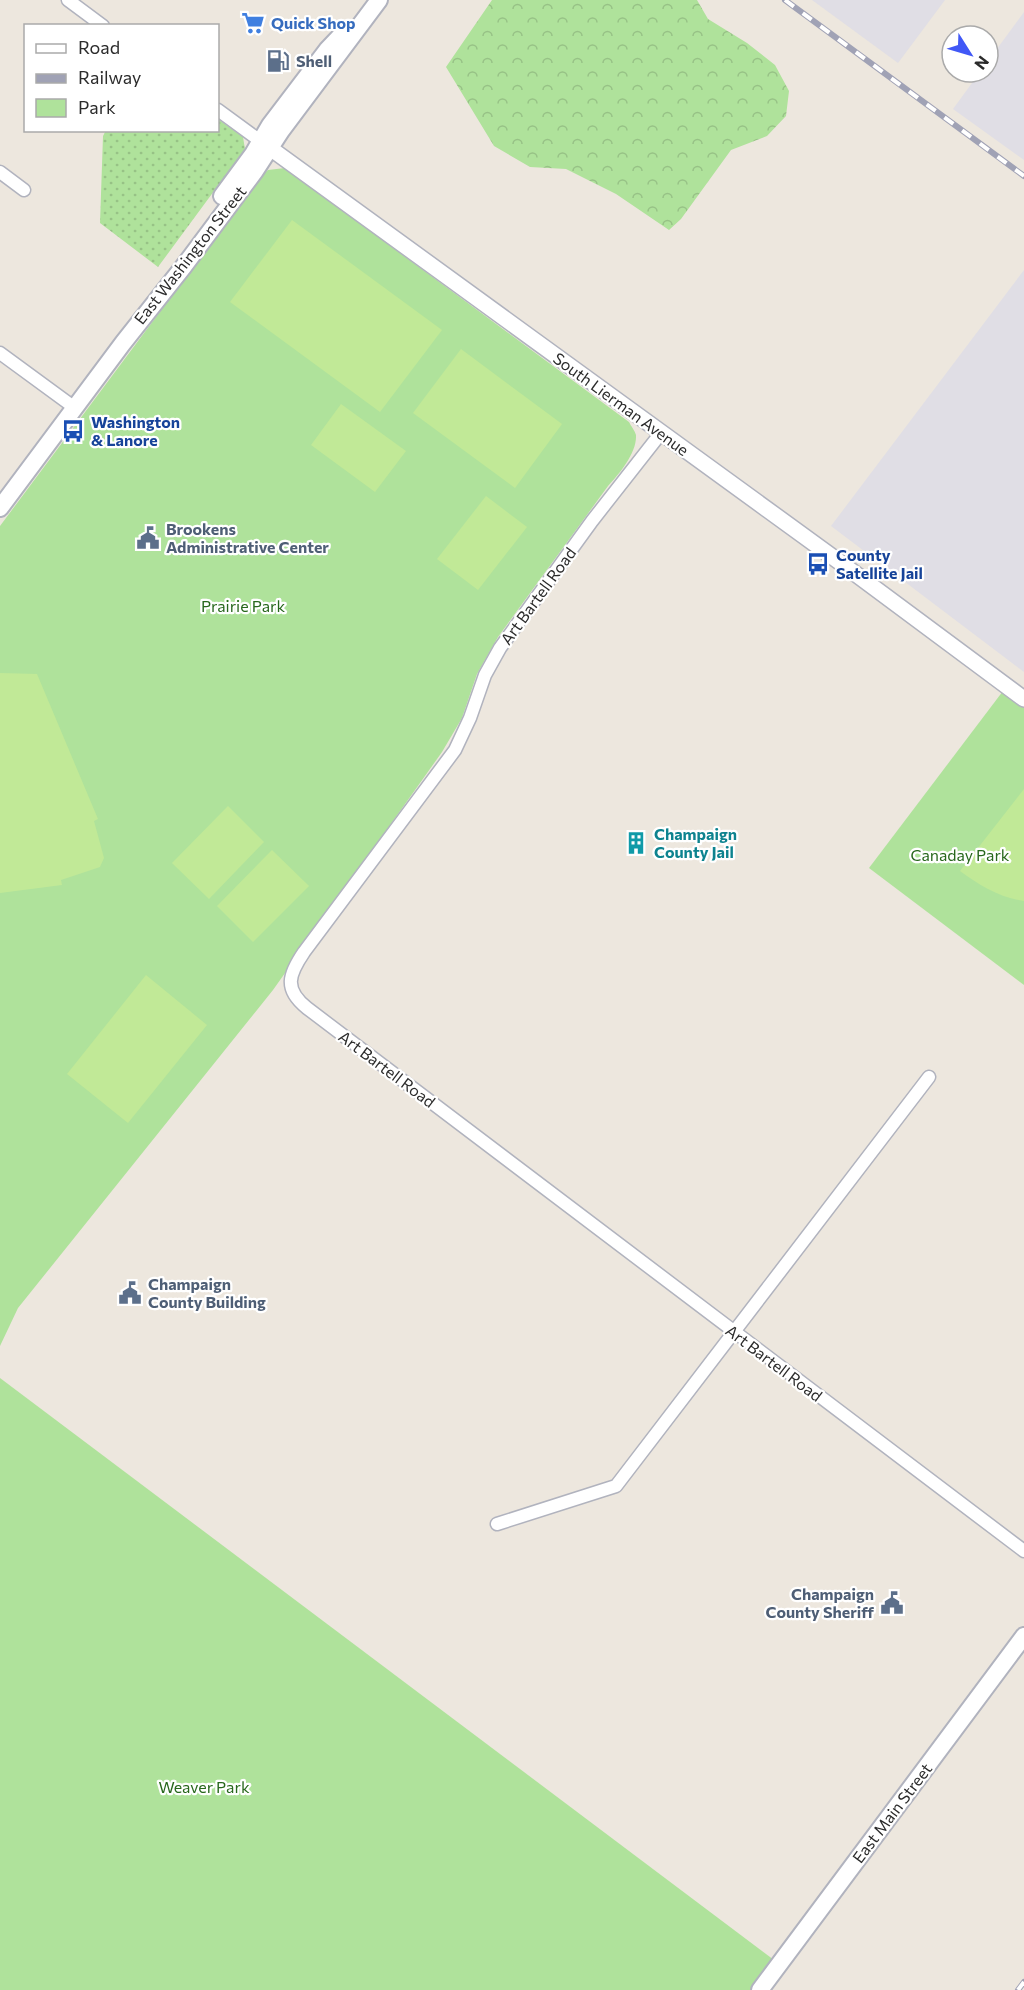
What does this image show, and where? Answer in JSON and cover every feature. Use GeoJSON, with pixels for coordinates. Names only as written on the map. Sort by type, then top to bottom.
{"type":"FeatureCollection","features":[{"type":"Feature","properties":{"kind":"main road","name":"East Washington Street"},"geometry":{"type":"LineString","coordinates":[[0,494],[255,171],[265,144],[327,50],[344,33],[368,0]]}},
{"type":"Feature","properties":{"kind":"main road","name":"East Washington Street"},"geometry":{"type":"LineString","coordinates":[[265,144],[379,0]]}},
{"type":"Feature","properties":{"kind":"main road","name":"East Washington Street"},"geometry":{"type":"LineString","coordinates":[[0,508],[71,406]]}},
{"type":"Feature","properties":{"kind":"main road","name":"East Main Street"},"geometry":{"type":"LineString","coordinates":[[760,1990],[1024,1636]]}},
{"type":"Feature","properties":{"kind":"street"},"geometry":{"type":"LineString","coordinates":[[68,0],[100,24]]}},
{"type":"Feature","properties":{"kind":"street","name":"South Lierman Avenue"},"geometry":{"type":"LineString","coordinates":[[219,111],[1024,699]]}},
{"type":"Feature","properties":{"kind":"street"},"geometry":{"type":"LineString","coordinates":[[0,172],[24,190]]}},
{"type":"Feature","properties":{"kind":"street"},"geometry":{"type":"LineString","coordinates":[[0,353],[71,406]]}},
{"type":"Feature","properties":{"kind":"street","name":"Art Bartell Road"},"geometry":{"type":"LineString","coordinates":[[661,433],[517,623],[485,675],[470,718],[455,750],[292,970],[290,978],[296,997],[302,1004],[1024,1551]]}},
{"type":"Feature","properties":{"kind":"street"},"geometry":{"type":"LineString","coordinates":[[497,1524],[616,1486],[929,1077]]}},
{"type":"Feature","properties":{"kind":"shaded area"},"geometry":{"type":"Polygon","coordinates":[[[812,0],[945,0],[898,63],[812,0]]]}},
{"type":"Feature","properties":{"kind":"shaded area"},"geometry":{"type":"Polygon","coordinates":[[[1024,12],[1024,160],[953,109],[971,84],[1000,84],[1000,45],[1024,12]]]}},
{"type":"Feature","properties":{"kind":"shaded area"},"geometry":{"type":"Polygon","coordinates":[[[1024,270],[1024,672],[831,526],[1024,270]]]}},
{"type":"Feature","properties":{"kind":"green space"},"geometry":{"type":"Polygon","coordinates":[[[492,0],[697,0],[708,19],[747,43],[775,65],[789,91],[786,116],[767,136],[731,150],[681,219],[669,230],[616,194],[566,169],[530,167],[494,146],[446,67],[492,0]]]}},
{"type":"Feature","properties":{"kind":"green space"},"geometry":{"type":"Polygon","coordinates":[[[219,120],[243,137],[245,149],[158,267],[100,223],[105,132],[219,132],[219,120]]]}},
{"type":"Feature","properties":{"kind":"green space","name":"Prairie Park"},"geometry":{"type":"Polygon","coordinates":[[[285,168],[629,422],[636,435],[636,442],[622,469],[498,637],[477,674],[462,718],[442,752],[273,990],[18,1308],[0,1346],[0,526],[262,175],[268,170],[285,168]]]}},
{"type":"Feature","properties":{"kind":"green space"},"geometry":{"type":"Polygon","coordinates":[[[292,220],[442,330],[380,412],[230,302],[292,220]]]}},
{"type":"Feature","properties":{"kind":"green space"},"geometry":{"type":"Polygon","coordinates":[[[461,349],[562,424],[515,488],[413,413],[461,349]]]}},
{"type":"Feature","properties":{"kind":"green space"},"geometry":{"type":"Polygon","coordinates":[[[341,404],[406,451],[375,492],[311,445],[341,404]]]}},
{"type":"Feature","properties":{"kind":"green space"},"geometry":{"type":"Polygon","coordinates":[[[486,496],[527,527],[478,590],[437,559],[486,496]]]}},
{"type":"Feature","properties":{"kind":"green space"},"geometry":{"type":"Polygon","coordinates":[[[0,673],[37,674],[98,819],[94,821],[104,858],[100,867],[61,880],[62,885],[0,893],[0,673]]]}},
{"type":"Feature","properties":{"kind":"green space","name":"Canaday Park"},"geometry":{"type":"Polygon","coordinates":[[[1003,691],[1024,707],[1024,985],[869,868],[1003,691]]]}},
{"type":"Feature","properties":{"kind":"green space"},"geometry":{"type":"Polygon","coordinates":[[[1024,789],[1024,901],[990,890],[960,871],[1024,789]]]}},
{"type":"Feature","properties":{"kind":"green space"},"geometry":{"type":"Polygon","coordinates":[[[228,806],[264,842],[209,899],[172,863],[228,806]]]}},
{"type":"Feature","properties":{"kind":"green space"},"geometry":{"type":"Polygon","coordinates":[[[272,850],[309,886],[253,942],[217,906],[272,850]]]}},
{"type":"Feature","properties":{"kind":"green space"},"geometry":{"type":"Polygon","coordinates":[[[146,975],[207,1025],[128,1123],[67,1074],[146,975]]]}},
{"type":"Feature","properties":{"kind":"green space","name":"Weaver Park"},"geometry":{"type":"Polygon","coordinates":[[[0,1378],[778,1963],[759,1990],[0,1990],[0,1378]]]}},
{"type":"Feature","properties":{"kind":"railway"},"geometry":{"type":"LineString","coordinates":[[785,0],[1024,176]]}},
{"type":"Feature","properties":{"kind":"railway"},"geometry":{"type":"LineString","coordinates":[[1018,1990],[1024,1982]]}},
{"type":"Feature","properties":{"kind":"place","name":"Quick Shop"},"geometry":{"type":"Point","coordinates":[253,23]}},
{"type":"Feature","properties":{"kind":"place","name":"Shell"},"geometry":{"type":"Point","coordinates":[278,61]}},
{"type":"Feature","properties":{"kind":"place","name":"Washington & Lanore"},"geometry":{"type":"Point","coordinates":[73,431]}},
{"type":"Feature","properties":{"kind":"place","name":"Brookens Administrative Center"},"geometry":{"type":"Point","coordinates":[148,538]}},
{"type":"Feature","properties":{"kind":"place","name":"County Satellite Jail"},"geometry":{"type":"Point","coordinates":[818,564]}},
{"type":"Feature","properties":{"kind":"place","name":"Champaign County Jail"},"geometry":{"type":"Point","coordinates":[636,843]}},
{"type":"Feature","properties":{"kind":"place","name":"Champaign County Building"},"geometry":{"type":"Point","coordinates":[130,1293]}},
{"type":"Feature","properties":{"kind":"place","name":"Champaign County Sheriff"},"geometry":{"type":"Point","coordinates":[892,1603]}}]}
